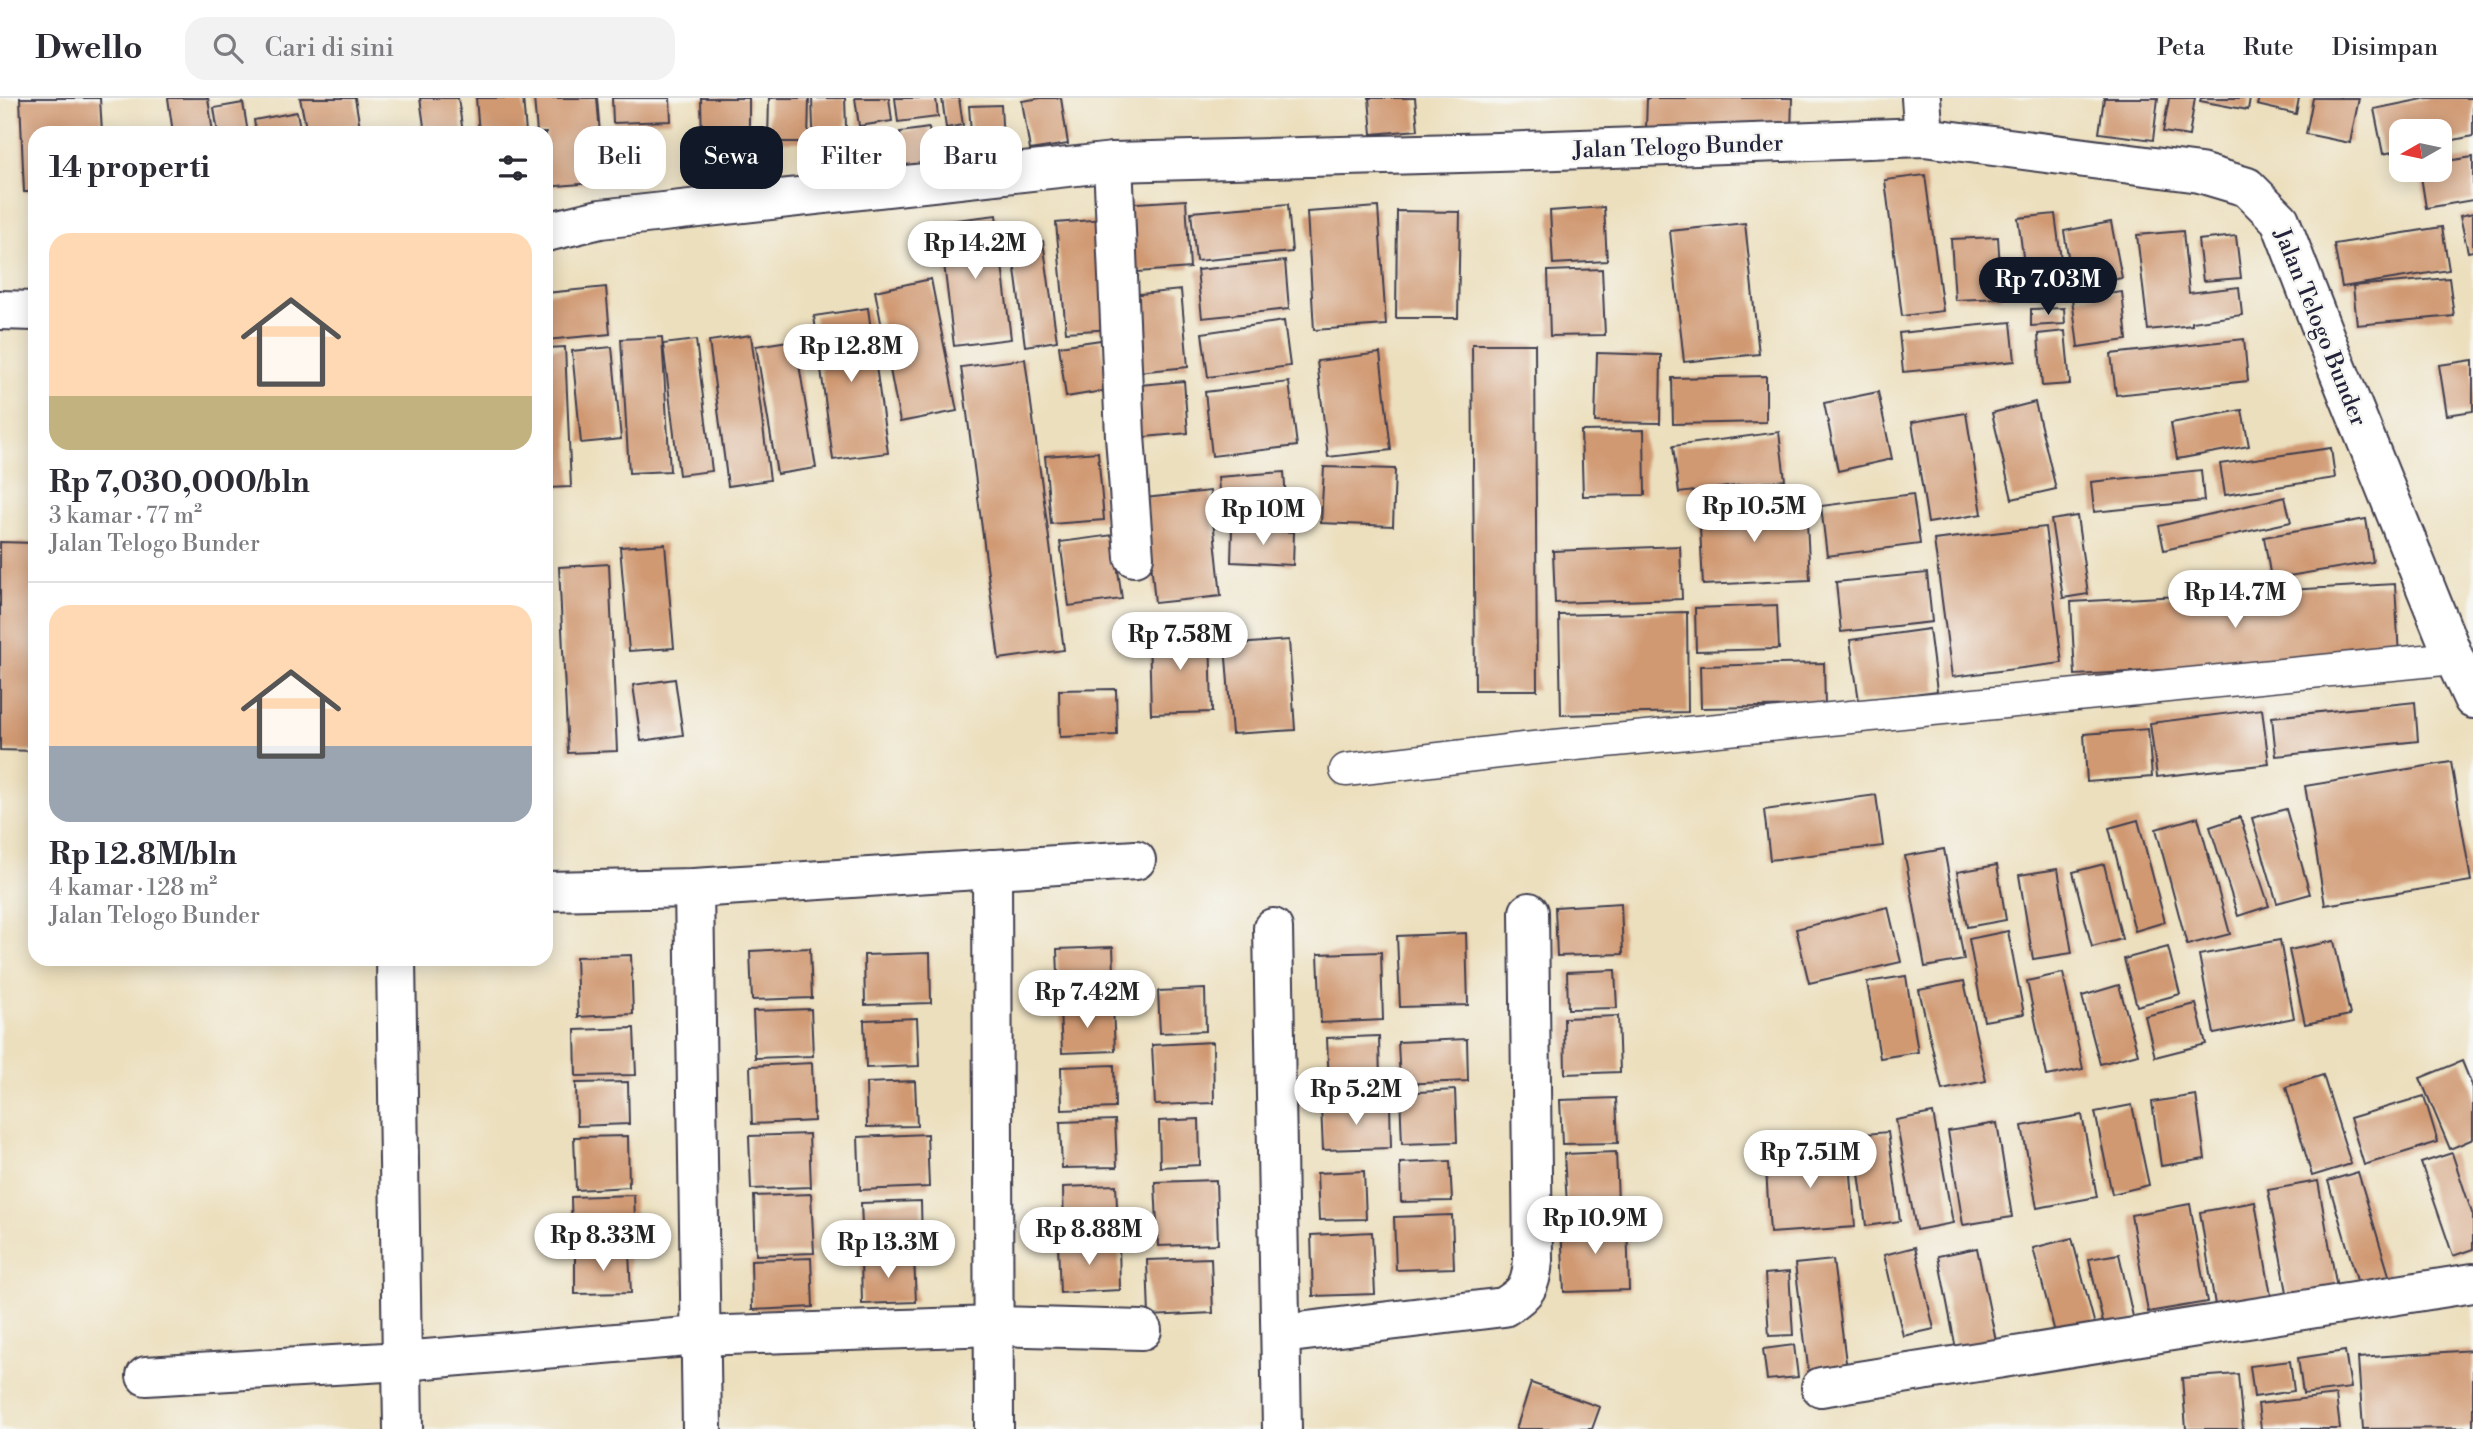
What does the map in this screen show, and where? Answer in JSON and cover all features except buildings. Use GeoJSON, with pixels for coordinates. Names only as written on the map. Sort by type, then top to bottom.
{"type":"FeatureCollection","features":[{"type":"Feature","properties":{"kind":"street"},"geometry":{"type":"LineString","coordinates":[[1922,98],[1924,137]]}},
{"type":"Feature","properties":{"kind":"street","name":"Jalan Telogo Bunder"},"geometry":{"type":"LineString","coordinates":[[553,230],[600,219],[1112,162],[1924,137],[2200,173],[2247,187],[2280,220],[2454,658],[2473,699]]}},
{"type":"Feature","properties":{"kind":"street"},"geometry":{"type":"LineString","coordinates":[[1112,162],[1125,436],[1134,557]]}},
{"type":"Feature","properties":{"kind":"street"},"geometry":{"type":"LineString","coordinates":[[0,310],[28,312]]}},
{"type":"Feature","properties":{"kind":"street"},"geometry":{"type":"LineString","coordinates":[[553,891],[694,888],[1136,859]]}},
{"type":"Feature","properties":{"kind":"street"},"geometry":{"type":"LineString","coordinates":[[992,869],[994,1429]]}},
{"type":"Feature","properties":{"kind":"street"},"geometry":{"type":"LineString","coordinates":[[694,888],[702,1429]]}},
{"type":"Feature","properties":{"kind":"street"},"geometry":{"type":"LineString","coordinates":[[1282,1334],[1504,1307],[1522,1296],[1531,1279],[1533,1259],[1529,912]]}},
{"type":"Feature","properties":{"kind":"street"},"geometry":{"type":"LineString","coordinates":[[1273,928],[1282,1429]]}},
{"type":"Feature","properties":{"kind":"street"},"geometry":{"type":"LineString","coordinates":[[396,966],[403,1429]]}},
{"type":"Feature","properties":{"kind":"street"},"geometry":{"type":"LineString","coordinates":[[1821,1387],[2473,1283]]}},
{"type":"Feature","properties":{"kind":"street"},"geometry":{"type":"LineString","coordinates":[[146,1376],[402,1360],[699,1336],[994,1326],[1142,1330]]}},
{"type":"Feature","properties":{"kind":"lane"},"geometry":{"type":"LineString","coordinates":[[1346,770],[1538,748],[2454,658]]}}]}
